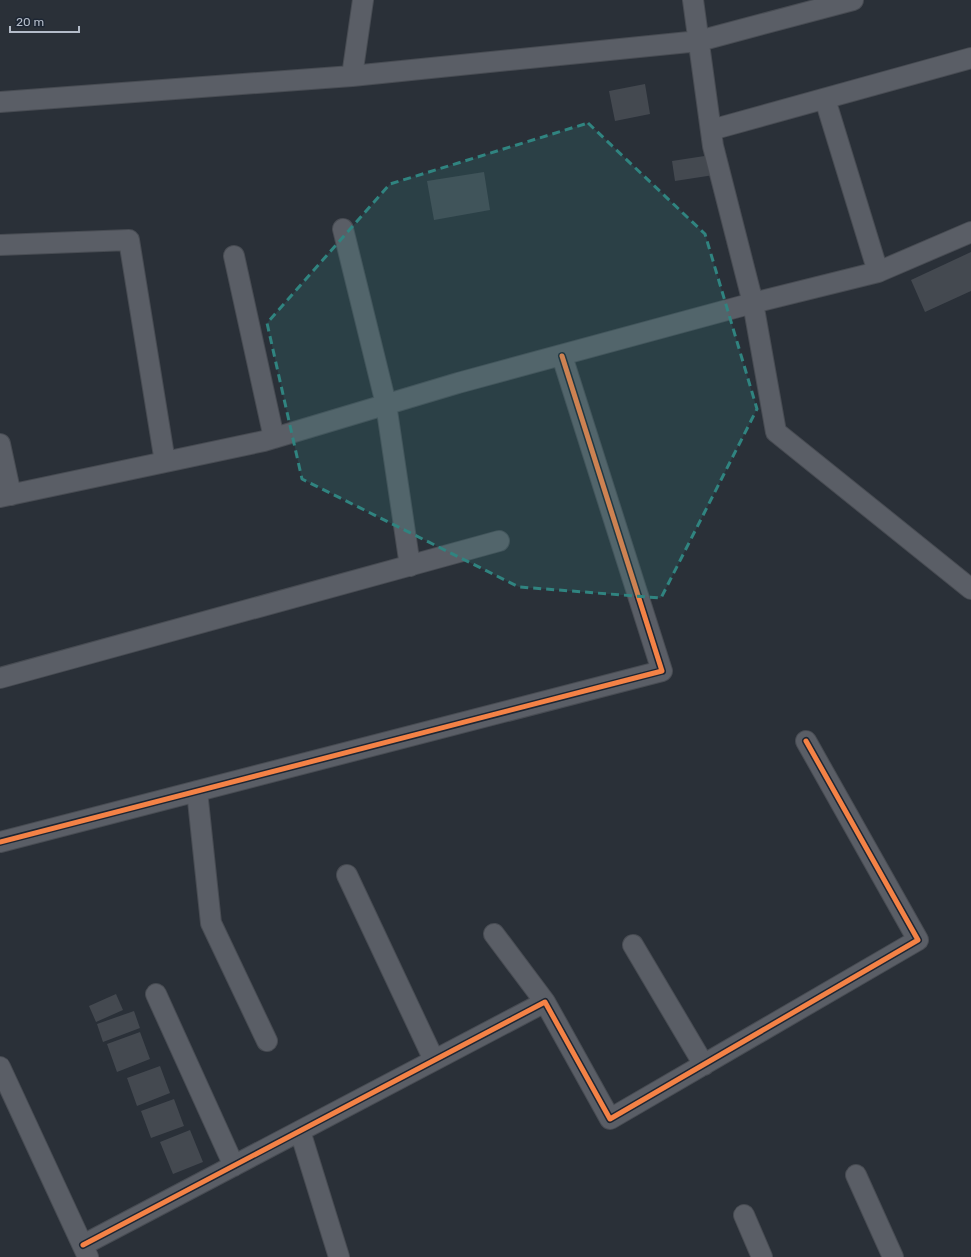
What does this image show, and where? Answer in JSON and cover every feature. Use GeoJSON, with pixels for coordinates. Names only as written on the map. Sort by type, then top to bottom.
{"type":"FeatureCollection","features":[{"type":"Feature","properties":{"kind":"street"},"geometry":{"type":"LineString","coordinates":[[352,76],[363,0]]}},
{"type":"Feature","properties":{"kind":"street"},"geometry":{"type":"LineString","coordinates":[[693,0],[713,146],[753,303],[776,432],[971,589]]}},
{"type":"Feature","properties":{"kind":"street"},"geometry":{"type":"LineString","coordinates":[[0,102],[352,76],[699,41],[853,0]]}},
{"type":"Feature","properties":{"kind":"street"},"geometry":{"type":"LineString","coordinates":[[711,130],[971,58]]}},
{"type":"Feature","properties":{"kind":"street"},"geometry":{"type":"LineString","coordinates":[[825,99],[878,272]]}},
{"type":"Feature","properties":{"kind":"street"},"geometry":{"type":"LineString","coordinates":[[343,229],[386,404],[410,566]]}},
{"type":"Feature","properties":{"kind":"street"},"geometry":{"type":"LineString","coordinates":[[0,444],[5,496],[165,462],[274,438],[458,383],[753,303],[878,272],[971,232]]}},
{"type":"Feature","properties":{"kind":"street"},"geometry":{"type":"LineString","coordinates":[[0,245],[129,240],[165,462]]}},
{"type":"Feature","properties":{"kind":"street"},"geometry":{"type":"LineString","coordinates":[[234,256],[274,438]]}},
{"type":"Feature","properties":{"kind":"street"},"geometry":{"type":"LineString","coordinates":[[0,842],[662,671],[562,356]]}},
{"type":"Feature","properties":{"kind":"street"},"geometry":{"type":"LineString","coordinates":[[0,678],[499,541]]}},
{"type":"Feature","properties":{"kind":"street"},"geometry":{"type":"LineString","coordinates":[[494,934],[545,1002],[610,1119],[918,940],[806,741]]}},
{"type":"Feature","properties":{"kind":"street"},"geometry":{"type":"LineString","coordinates":[[197,791],[211,923],[267,1041]]}},
{"type":"Feature","properties":{"kind":"street"},"geometry":{"type":"LineString","coordinates":[[347,875],[434,1060]]}},
{"type":"Feature","properties":{"kind":"street"},"geometry":{"type":"LineString","coordinates":[[633,945],[704,1065]]}},
{"type":"Feature","properties":{"kind":"street"},"geometry":{"type":"LineString","coordinates":[[156,994],[234,1166]]}},
{"type":"Feature","properties":{"kind":"street"},"geometry":{"type":"LineString","coordinates":[[0,1068],[85,1251],[234,1166],[545,1002]]}},
{"type":"Feature","properties":{"kind":"street"},"geometry":{"type":"LineString","coordinates":[[300,1131],[338,1257]]}},
{"type":"Feature","properties":{"kind":"street"},"geometry":{"type":"LineString","coordinates":[[856,1175],[893,1257]]}},
{"type":"Feature","properties":{"kind":"street"},"geometry":{"type":"LineString","coordinates":[[744,1215],[762,1257]]}},
{"type":"Feature","properties":{"kind":"highlighted area"},"geometry":{"type":"Polygon","coordinates":[[[588,123],[705,234],[757,409],[661,598],[519,587],[302,479],[267,323],[390,184],[588,123]]]}},
{"type":"Feature","properties":{"kind":"building"},"geometry":{"type":"Polygon","coordinates":[[[645,84],[650,114],[615,121],[609,91],[645,84]]]}},
{"type":"Feature","properties":{"kind":"building"},"geometry":{"type":"Polygon","coordinates":[[[711,155],[714,175],[675,181],[672,161],[711,155]]]}},
{"type":"Feature","properties":{"kind":"building"},"geometry":{"type":"Polygon","coordinates":[[[484,172],[490,210],[434,220],[427,181],[484,172]]]}},
{"type":"Feature","properties":{"kind":"building"},"geometry":{"type":"Polygon","coordinates":[[[971,252],[971,291],[925,312],[911,280],[971,252]]]}},
{"type":"Feature","properties":{"kind":"building"},"geometry":{"type":"Polygon","coordinates":[[[116,994],[123,1010],[96,1022],[89,1006],[116,994]]]}},
{"type":"Feature","properties":{"kind":"building"},"geometry":{"type":"Polygon","coordinates":[[[134,1011],[140,1028],[103,1042],[97,1024],[134,1011]]]}},
{"type":"Feature","properties":{"kind":"building"},"geometry":{"type":"Polygon","coordinates":[[[140,1032],[150,1059],[117,1072],[107,1044],[140,1032]]]}},
{"type":"Feature","properties":{"kind":"building"},"geometry":{"type":"Polygon","coordinates":[[[160,1066],[170,1093],[137,1106],[127,1078],[160,1066]]]}},
{"type":"Feature","properties":{"kind":"building"},"geometry":{"type":"Polygon","coordinates":[[[174,1099],[184,1126],[151,1138],[141,1111],[174,1099]]]}},
{"type":"Feature","properties":{"kind":"building"},"geometry":{"type":"Polygon","coordinates":[[[190,1130],[203,1162],[173,1174],[160,1142],[190,1130]]]}},
{"type":"Feature","properties":{"kind":"cycle path"},"geometry":{"type":"LineString","coordinates":[[0,842],[662,671],[562,356]]}},
{"type":"Feature","properties":{"kind":"cycle path"},"geometry":{"type":"LineString","coordinates":[[83,1245],[545,1002],[610,1119],[918,940],[806,741]]}}]}
